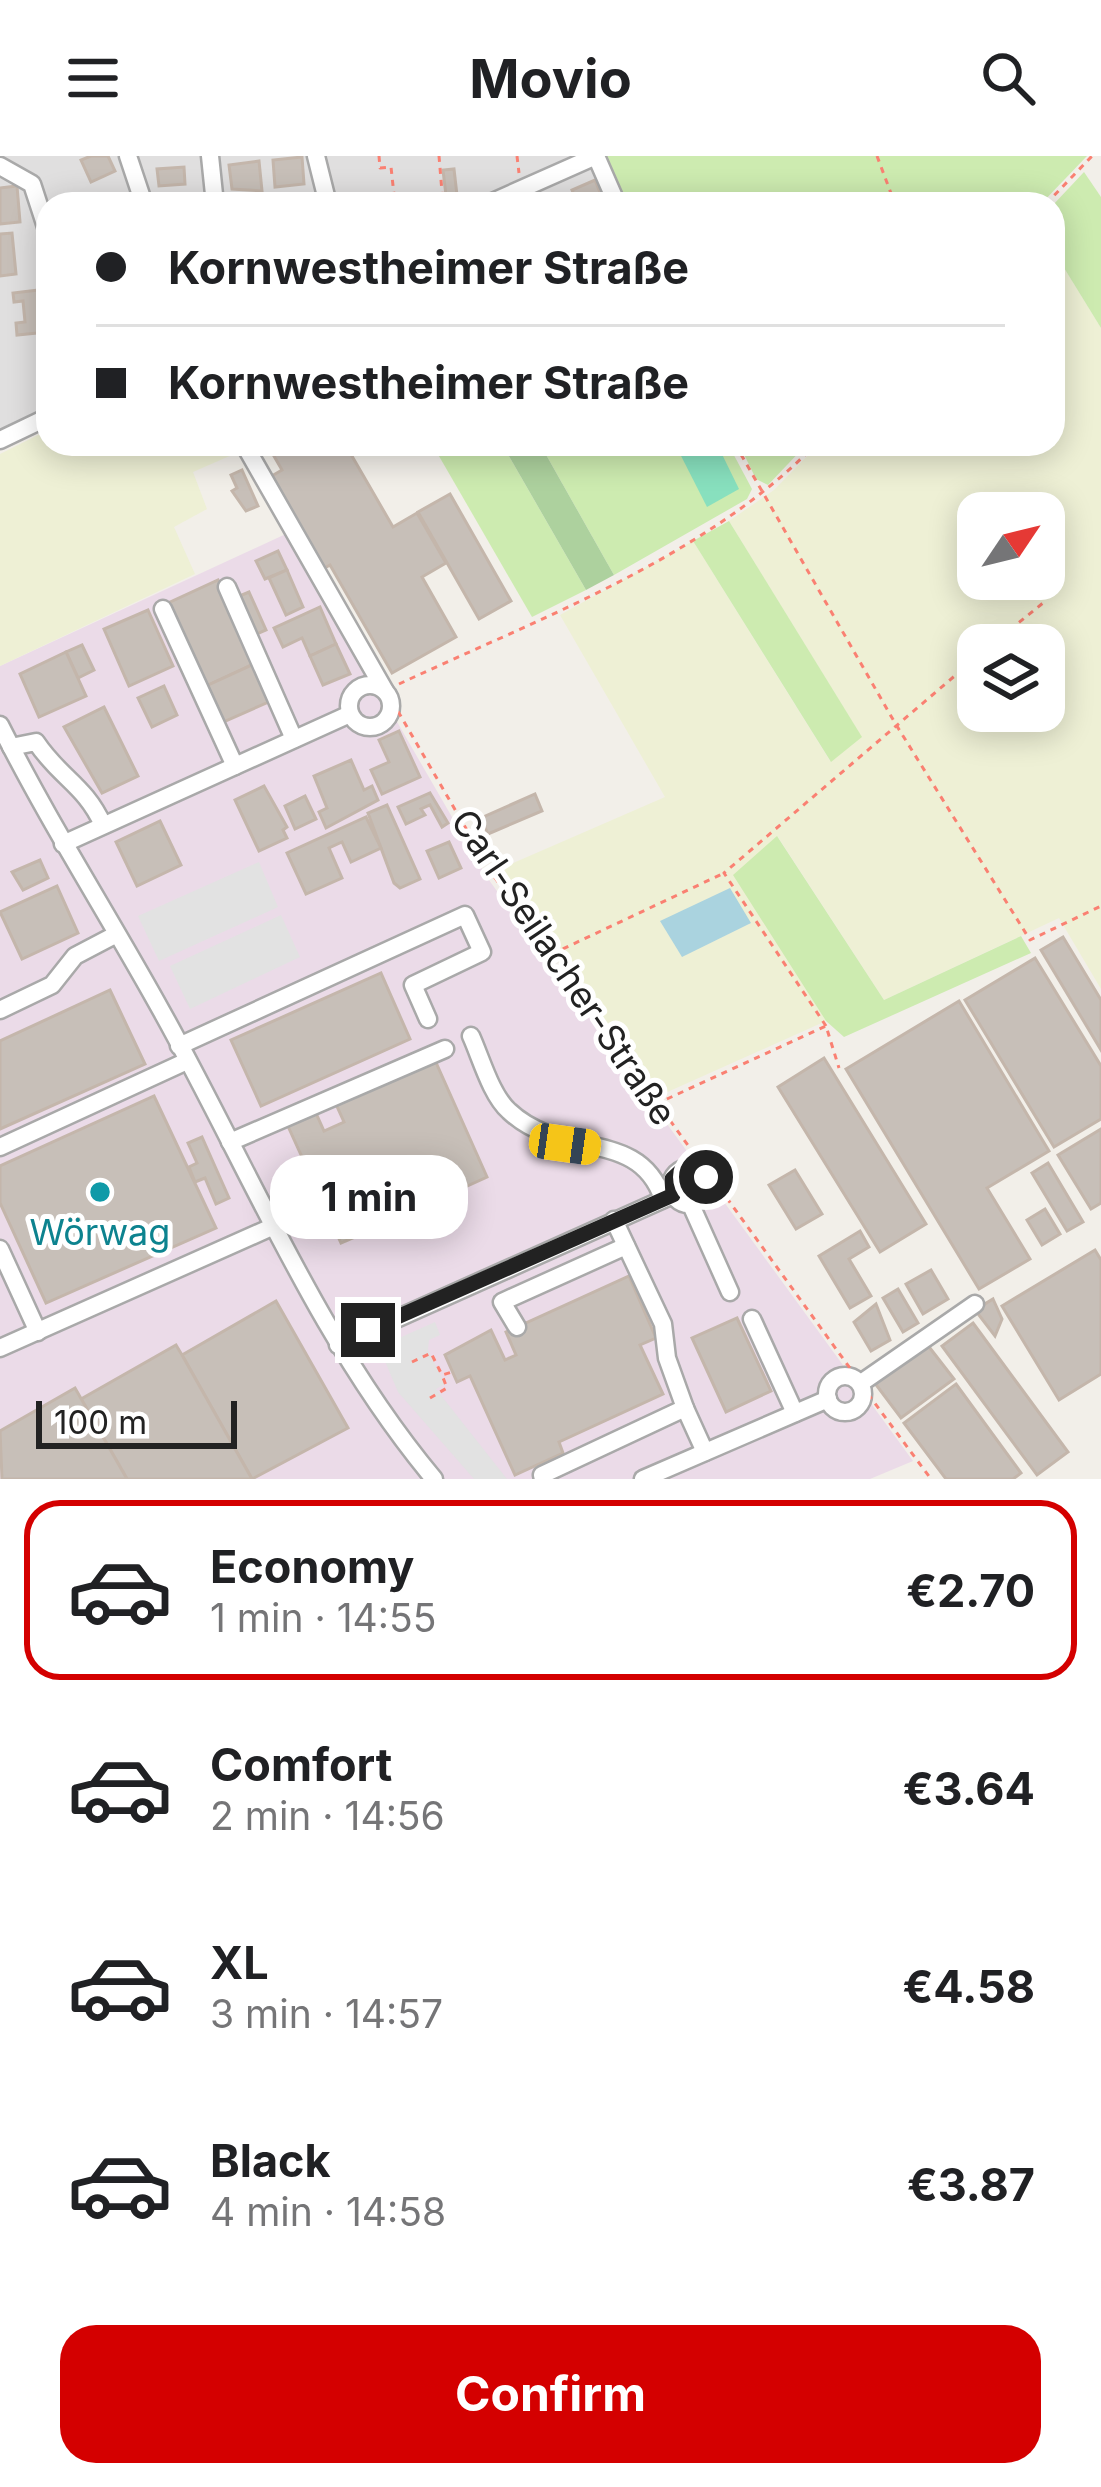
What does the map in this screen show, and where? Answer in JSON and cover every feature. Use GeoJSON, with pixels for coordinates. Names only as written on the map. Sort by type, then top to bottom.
{"type":"FeatureCollection","features":[{"type":"Feature","properties":{"kind":"street"},"geometry":{"type":"LineString","coordinates":[[128,156],[139,192]]}},
{"type":"Feature","properties":{"kind":"street"},"geometry":{"type":"LineString","coordinates":[[210,156],[214,192]]}},
{"type":"Feature","properties":{"kind":"street"},"geometry":{"type":"LineString","coordinates":[[316,156],[325,192]]}},
{"type":"Feature","properties":{"kind":"street"},"geometry":{"type":"LineString","coordinates":[[513,192],[596,156],[612,192]]}},
{"type":"Feature","properties":{"kind":"street"},"geometry":{"type":"LineString","coordinates":[[0,166],[32,184],[36,196]]}},
{"type":"Feature","properties":{"kind":"street"},"geometry":{"type":"LineString","coordinates":[[0,440],[36,423]]}},
{"type":"Feature","properties":{"kind":"street"},"geometry":{"type":"LineString","coordinates":[[251,456],[388,695],[381,724],[363,727],[350,714]]}},
{"type":"Feature","properties":{"kind":"street"},"geometry":{"type":"LineString","coordinates":[[227,587],[294,739]]}},
{"type":"Feature","properties":{"kind":"street"},"geometry":{"type":"LineString","coordinates":[[163,609],[235,766]]}},
{"type":"Feature","properties":{"kind":"street"},"geometry":{"type":"LineString","coordinates":[[350,714],[357,688],[375,685],[388,695]]}},
{"type":"Feature","properties":{"kind":"street"},"geometry":{"type":"LineString","coordinates":[[63,844],[350,714]]}},
{"type":"Feature","properties":{"kind":"street"},"geometry":{"type":"LineString","coordinates":[[0,724],[338,1345],[376,1407],[434,1479]]}},
{"type":"Feature","properties":{"kind":"street"},"geometry":{"type":"LineString","coordinates":[[11,747],[36,742],[60,777],[83,788],[103,825]]}},
{"type":"Feature","properties":{"kind":"street"},"geometry":{"type":"LineString","coordinates":[[0,1147],[465,915],[482,952],[412,985],[428,1019]]}},
{"type":"Feature","properties":{"kind":"street"},"geometry":{"type":"LineString","coordinates":[[0,1010],[52,985],[75,956],[115,935]]}},
{"type":"Feature","properties":{"kind":"street"},"geometry":{"type":"LineString","coordinates":[[338,1345],[668,1197],[677,1172],[704,1178],[703,1200],[691,1205],[668,1197],[649,1168],[634,1157],[565,1144],[532,1129],[504,1108],[471,1036]]}},
{"type":"Feature","properties":{"kind":"street"},"geometry":{"type":"LineString","coordinates":[[230,1142],[445,1048]]}},
{"type":"Feature","properties":{"kind":"street"},"geometry":{"type":"LineString","coordinates":[[691,1205],[730,1292]]}},
{"type":"Feature","properties":{"kind":"street"},"geometry":{"type":"LineString","coordinates":[[614,1220],[663,1324],[667,1358],[706,1452]]}},
{"type":"Feature","properties":{"kind":"street"},"geometry":{"type":"LineString","coordinates":[[0,1348],[274,1226]]}},
{"type":"Feature","properties":{"kind":"street"},"geometry":{"type":"LineString","coordinates":[[517,1327],[502,1302],[626,1246]]}},
{"type":"Feature","properties":{"kind":"street"},"geometry":{"type":"LineString","coordinates":[[0,1249],[38,1332]]}},
{"type":"Feature","properties":{"kind":"street"},"geometry":{"type":"LineString","coordinates":[[861,1383],[974,1304]]}},
{"type":"Feature","properties":{"kind":"street"},"geometry":{"type":"LineString","coordinates":[[752,1319],[794,1413]]}},
{"type":"Feature","properties":{"kind":"street"},"geometry":{"type":"LineString","coordinates":[[840,1376],[861,1383],[864,1396],[853,1411],[835,1409],[828,1388],[840,1376]]}},
{"type":"Feature","properties":{"kind":"street"},"geometry":{"type":"LineString","coordinates":[[644,1479],[828,1399]]}},
{"type":"Feature","properties":{"kind":"street"},"geometry":{"type":"LineString","coordinates":[[543,1479],[542,1475],[685,1408]]}},
{"type":"Feature","properties":{"kind":"path"},"geometry":{"type":"LineString","coordinates":[[379,156],[380,168],[391,167],[394,192]]}},
{"type":"Feature","properties":{"kind":"path"},"geometry":{"type":"LineString","coordinates":[[440,156],[442,192]]}},
{"type":"Feature","properties":{"kind":"path"},"geometry":{"type":"LineString","coordinates":[[517,156],[521,187]]}},
{"type":"Feature","properties":{"kind":"path"},"geometry":{"type":"LineString","coordinates":[[877,156],[890,192]]}},
{"type":"Feature","properties":{"kind":"path"},"geometry":{"type":"LineString","coordinates":[[1058,192],[1092,156]]}},
{"type":"Feature","properties":{"kind":"path"},"geometry":{"type":"LineString","coordinates":[[740,456],[895,723],[1030,940],[1101,906]]}},
{"type":"Feature","properties":{"kind":"path"},"geometry":{"type":"LineString","coordinates":[[388,695],[613,583],[760,495],[803,456]]}},
{"type":"Feature","properties":{"kind":"path"},"geometry":{"type":"LineString","coordinates":[[1017,624],[1043,603]]}},
{"type":"Feature","properties":{"kind":"path"},"geometry":{"type":"LineString","coordinates":[[548,956],[724,873],[957,673]]}},
{"type":"Feature","properties":{"kind":"path","name":"Carl-Seilacher-Straße"},"geometry":{"type":"LineString","coordinates":[[388,695],[493,875],[548,956],[700,1162],[704,1178],[721,1190],[931,1479]]}},
{"type":"Feature","properties":{"kind":"path"},"geometry":{"type":"LineString","coordinates":[[724,873],[826,1026],[839,1067]]}},
{"type":"Feature","properties":{"kind":"path"},"geometry":{"type":"LineString","coordinates":[[656,1104],[826,1026]]}},
{"type":"Feature","properties":{"kind":"path"},"geometry":{"type":"LineString","coordinates":[[412,1362],[431,1353],[447,1388],[430,1398]]}},
{"type":"Feature","properties":{"kind":"path"},"geometry":{"type":"LineString","coordinates":[[442,1375],[452,1372]]}},
{"type":"Feature","properties":{"kind":"shaded area"},"geometry":{"type":"Polygon","coordinates":[[[0,156],[589,156],[606,192],[36,192],[36,414],[0,431],[0,156]]]}},
{"type":"Feature","properties":{"kind":"shaded area"},"geometry":{"type":"Polygon","coordinates":[[[288,533],[486,876],[913,1461],[870,1479],[0,1479],[0,666],[288,533]]]}},
{"type":"Feature","properties":{"kind":"shaded area"},"geometry":{"type":"Polygon","coordinates":[[[259,862],[278,907],[159,961],[138,916],[259,862]]]}},
{"type":"Feature","properties":{"kind":"shaded area"},"geometry":{"type":"Polygon","coordinates":[[[281,915],[300,957],[190,1009],[170,966],[281,915]]]}},
{"type":"Feature","properties":{"kind":"shaded area"},"geometry":{"type":"Polygon","coordinates":[[[435,1322],[440,1335],[429,1340],[428,1350],[445,1384],[436,1389],[507,1479],[474,1479],[398,1392],[379,1347],[435,1322]]]}},
{"type":"Feature","properties":{"kind":"green space"},"geometry":{"type":"Polygon","coordinates":[[[602,156],[1087,156],[1052,192],[619,192],[602,156]]]}},
{"type":"Feature","properties":{"kind":"green space"},"geometry":{"type":"Polygon","coordinates":[[[1084,172],[1101,197],[1101,328],[1065,270],[1065,192],[1084,172]]]}},
{"type":"Feature","properties":{"kind":"green space"},"geometry":{"type":"Polygon","coordinates":[[[1065,270],[1101,328],[1101,989],[1059,918],[884,1000],[778,837],[734,875],[826,1021],[654,1098],[495,871],[665,797],[560,615],[693,541],[830,761],[861,736],[729,521],[774,490],[807,456],[1065,456],[1065,270]]]}},
{"type":"Feature","properties":{"kind":"green space"},"geometry":{"type":"Polygon","coordinates":[[[36,436],[36,456],[230,456],[193,472],[207,509],[174,527],[195,574],[0,666],[0,454],[36,436]]]}},
{"type":"Feature","properties":{"kind":"green space"},"geometry":{"type":"Polygon","coordinates":[[[439,456],[509,456],[586,590],[532,617],[439,456]]]}},
{"type":"Feature","properties":{"kind":"green space"},"geometry":{"type":"Polygon","coordinates":[[[509,456],[547,456],[614,575],[586,590],[509,456]]]}},
{"type":"Feature","properties":{"kind":"green space"},"geometry":{"type":"Polygon","coordinates":[[[547,456],[734,456],[752,489],[747,499],[614,575],[547,456]]]}},
{"type":"Feature","properties":{"kind":"green space"},"geometry":{"type":"Polygon","coordinates":[[[681,456],[723,456],[739,489],[707,507],[681,456]]]}},
{"type":"Feature","properties":{"kind":"green space"},"geometry":{"type":"Polygon","coordinates":[[[745,456],[796,456],[768,485],[756,479],[745,456]]]}},
{"type":"Feature","properties":{"kind":"green space"},"geometry":{"type":"Polygon","coordinates":[[[729,521],[862,737],[831,762],[693,541],[729,521]]]}},
{"type":"Feature","properties":{"kind":"green space"},"geometry":{"type":"Polygon","coordinates":[[[777,836],[884,1000],[1021,936],[1031,953],[844,1037],[826,1021],[733,875],[777,836]]]}},
{"type":"Feature","properties":{"kind":"water"},"geometry":{"type":"Polygon","coordinates":[[[730,888],[751,923],[682,957],[660,921],[730,888]]]}},
{"type":"Feature","properties":{"kind":"building"},"geometry":{"type":"Polygon","coordinates":[[[108,156],[115,171],[91,182],[81,160],[108,156]]]}},
{"type":"Feature","properties":{"kind":"building"},"geometry":{"type":"Polygon","coordinates":[[[302,157],[304,184],[275,187],[273,160],[302,157]]]}},
{"type":"Feature","properties":{"kind":"building"},"geometry":{"type":"Polygon","coordinates":[[[259,161],[262,191],[232,189],[229,165],[259,161]]]}},
{"type":"Feature","properties":{"kind":"building"},"geometry":{"type":"Polygon","coordinates":[[[184,167],[185,184],[159,186],[157,169],[184,167]]]}},
{"type":"Feature","properties":{"kind":"building"},"geometry":{"type":"Polygon","coordinates":[[[454,169],[457,192],[446,192],[443,170],[454,169]]]}},
{"type":"Feature","properties":{"kind":"building"},"geometry":{"type":"Polygon","coordinates":[[[595,180],[600,192],[573,192],[595,180]]]}},
{"type":"Feature","properties":{"kind":"building"},"geometry":{"type":"Polygon","coordinates":[[[17,186],[20,222],[0,224],[0,188],[17,186]]]}},
{"type":"Feature","properties":{"kind":"building"},"geometry":{"type":"Polygon","coordinates":[[[12,233],[16,274],[0,276],[0,234],[12,233]]]}},
{"type":"Feature","properties":{"kind":"building"},"geometry":{"type":"Polygon","coordinates":[[[36,290],[36,333],[17,335],[16,323],[25,322],[23,301],[14,302],[13,293],[36,290]]]}},
{"type":"Feature","properties":{"kind":"building"},"geometry":{"type":"Polygon","coordinates":[[[274,456],[352,456],[393,527],[417,513],[446,563],[422,577],[456,637],[392,673],[330,565],[323,569],[270,477],[282,470],[274,456]]]}},
{"type":"Feature","properties":{"kind":"building"},"geometry":{"type":"Polygon","coordinates":[[[242,470],[258,506],[246,511],[232,491],[237,488],[231,475],[242,470]]]}},
{"type":"Feature","properties":{"kind":"building"},"geometry":{"type":"Polygon","coordinates":[[[450,494],[511,601],[479,619],[418,512],[450,494]]]}},
{"type":"Feature","properties":{"kind":"building"},"geometry":{"type":"Polygon","coordinates":[[[278,551],[287,570],[265,579],[256,561],[278,551]]]}},
{"type":"Feature","properties":{"kind":"building"},"geometry":{"type":"Polygon","coordinates":[[[287,570],[303,607],[286,615],[269,578],[287,570]]]}},
{"type":"Feature","properties":{"kind":"building"},"geometry":{"type":"Polygon","coordinates":[[[218,580],[256,663],[204,687],[166,604],[218,580]]]}},
{"type":"Feature","properties":{"kind":"building"},"geometry":{"type":"Polygon","coordinates":[[[249,592],[266,630],[254,635],[237,597],[249,592]]]}},
{"type":"Feature","properties":{"kind":"building"},"geometry":{"type":"Polygon","coordinates":[[[320,607],[336,644],[310,656],[302,638],[283,647],[274,628],[320,607]]]}},
{"type":"Feature","properties":{"kind":"building"},"geometry":{"type":"Polygon","coordinates":[[[148,610],[173,666],[129,686],[104,629],[148,610]]]}},
{"type":"Feature","properties":{"kind":"building"},"geometry":{"type":"Polygon","coordinates":[[[336,644],[350,674],[323,685],[310,656],[336,644]]]}},
{"type":"Feature","properties":{"kind":"building"},"geometry":{"type":"Polygon","coordinates":[[[82,645],[94,670],[78,678],[66,652],[82,645]]]}},
{"type":"Feature","properties":{"kind":"building"},"geometry":{"type":"Polygon","coordinates":[[[66,652],[86,696],[39,717],[20,674],[66,652]]]}},
{"type":"Feature","properties":{"kind":"building"},"geometry":{"type":"Polygon","coordinates":[[[256,663],[273,700],[221,723],[204,687],[256,663]]]}},
{"type":"Feature","properties":{"kind":"building"},"geometry":{"type":"Polygon","coordinates":[[[164,686],[177,715],[152,727],[138,698],[164,686]]]}},
{"type":"Feature","properties":{"kind":"building"},"geometry":{"type":"Polygon","coordinates":[[[104,707],[138,776],[102,793],[64,727],[104,707]]]}},
{"type":"Feature","properties":{"kind":"building"},"geometry":{"type":"Polygon","coordinates":[[[399,731],[420,777],[382,794],[371,770],[389,762],[379,740],[399,731]]]}},
{"type":"Feature","properties":{"kind":"building"},"geometry":{"type":"Polygon","coordinates":[[[351,760],[364,790],[372,786],[378,800],[326,828],[319,812],[327,808],[314,776],[351,760]]]}},
{"type":"Feature","properties":{"kind":"building"},"geometry":{"type":"Polygon","coordinates":[[[264,786],[287,827],[283,830],[287,838],[259,851],[235,800],[264,786]]]}},
{"type":"Feature","properties":{"kind":"building"},"geometry":{"type":"Polygon","coordinates":[[[430,793],[448,823],[442,827],[430,805],[421,809],[425,815],[406,824],[398,807],[430,793]]]}},
{"type":"Feature","properties":{"kind":"building"},"geometry":{"type":"Polygon","coordinates":[[[535,794],[542,811],[488,834],[481,818],[535,794]]]}},
{"type":"Feature","properties":{"kind":"building"},"geometry":{"type":"Polygon","coordinates":[[[305,796],[316,819],[295,829],[285,806],[305,796]]]}},
{"type":"Feature","properties":{"kind":"building"},"geometry":{"type":"Polygon","coordinates":[[[387,805],[420,879],[400,888],[368,813],[387,805]]]}},
{"type":"Feature","properties":{"kind":"building"},"geometry":{"type":"Polygon","coordinates":[[[366,817],[381,848],[351,862],[342,842],[329,848],[342,878],[306,894],[287,853],[366,817]]]}},
{"type":"Feature","properties":{"kind":"building"},"geometry":{"type":"Polygon","coordinates":[[[160,821],[181,865],[137,886],[116,842],[160,821]]]}},
{"type":"Feature","properties":{"kind":"building"},"geometry":{"type":"Polygon","coordinates":[[[449,842],[461,868],[439,878],[427,851],[449,842]]]}},
{"type":"Feature","properties":{"kind":"building"},"geometry":{"type":"Polygon","coordinates":[[[40,860],[48,878],[23,890],[12,872],[40,860]]]}},
{"type":"Feature","properties":{"kind":"building"},"geometry":{"type":"Polygon","coordinates":[[[57,886],[78,933],[22,959],[0,912],[57,886]]]}},
{"type":"Feature","properties":{"kind":"building"},"geometry":{"type":"Polygon","coordinates":[[[1063,937],[1101,1000],[1101,1050],[1041,950],[1063,937]]]}},
{"type":"Feature","properties":{"kind":"building"},"geometry":{"type":"Polygon","coordinates":[[[1035,958],[1101,1066],[1101,1119],[1054,1147],[965,1000],[1035,958]]]}},
{"type":"Feature","properties":{"kind":"building"},"geometry":{"type":"Polygon","coordinates":[[[381,973],[410,1039],[261,1106],[231,1040],[381,973]]]}},
{"type":"Feature","properties":{"kind":"building"},"geometry":{"type":"Polygon","coordinates":[[[110,990],[145,1064],[0,1129],[0,1041],[110,990]]]}},
{"type":"Feature","properties":{"kind":"building"},"geometry":{"type":"Polygon","coordinates":[[[959,1001],[1049,1151],[987,1188],[1030,1259],[979,1289],[846,1069],[959,1001]]]}},
{"type":"Feature","properties":{"kind":"building"},"geometry":{"type":"Polygon","coordinates":[[[434,1058],[487,1177],[388,1222],[379,1203],[360,1211],[369,1231],[341,1243],[287,1124],[315,1111],[324,1131],[344,1122],[335,1102],[434,1058]]]}},
{"type":"Feature","properties":{"kind":"building"},"geometry":{"type":"Polygon","coordinates":[[[824,1058],[926,1224],[880,1252],[778,1087],[824,1058]]]}},
{"type":"Feature","properties":{"kind":"building","name":"Wörwag"},"geometry":{"type":"Polygon","coordinates":[[[154,1096],[216,1228],[46,1303],[0,1203],[0,1166],[154,1096]]]}},
{"type":"Feature","properties":{"kind":"building"},"geometry":{"type":"Polygon","coordinates":[[[1101,1129],[1101,1203],[1091,1209],[1058,1155],[1101,1129]]]}},
{"type":"Feature","properties":{"kind":"building"},"geometry":{"type":"Polygon","coordinates":[[[202,1137],[229,1198],[216,1204],[205,1178],[195,1182],[189,1167],[197,1163],[188,1143],[202,1137]]]}},
{"type":"Feature","properties":{"kind":"building"},"geometry":{"type":"Polygon","coordinates":[[[1048,1163],[1083,1222],[1067,1231],[1032,1173],[1048,1163]]]}},
{"type":"Feature","properties":{"kind":"building"},"geometry":{"type":"Polygon","coordinates":[[[795,1170],[822,1214],[796,1229],[769,1185],[795,1170]]]}},
{"type":"Feature","properties":{"kind":"building"},"geometry":{"type":"Polygon","coordinates":[[[1045,1209],[1060,1234],[1042,1245],[1027,1220],[1045,1209]]]}},
{"type":"Feature","properties":{"kind":"building"},"geometry":{"type":"Polygon","coordinates":[[[860,1231],[869,1247],[849,1259],[871,1296],[850,1308],[819,1256],[860,1231]]]}},
{"type":"Feature","properties":{"kind":"building"},"geometry":{"type":"Polygon","coordinates":[[[1095,1250],[1101,1260],[1101,1374],[1059,1400],[1002,1306],[1095,1250]]]}},
{"type":"Feature","properties":{"kind":"building"},"geometry":{"type":"Polygon","coordinates":[[[931,1270],[948,1299],[923,1314],[906,1284],[931,1270]]]}},
{"type":"Feature","properties":{"kind":"building"},"geometry":{"type":"Polygon","coordinates":[[[629,1276],[656,1338],[640,1345],[663,1394],[559,1442],[563,1453],[515,1475],[470,1376],[457,1382],[445,1355],[491,1330],[505,1360],[516,1355],[506,1332],[629,1276]]]}},
{"type":"Feature","properties":{"kind":"building"},"geometry":{"type":"Polygon","coordinates":[[[898,1289],[918,1323],[903,1332],[883,1298],[898,1289]]]}},
{"type":"Feature","properties":{"kind":"building"},"geometry":{"type":"Polygon","coordinates":[[[993,1299],[1002,1319],[995,1336],[975,1310],[993,1299]]]}},
{"type":"Feature","properties":{"kind":"building"},"geometry":{"type":"Polygon","coordinates":[[[276,1301],[348,1428],[252,1479],[182,1355],[276,1301]]]}},
{"type":"Feature","properties":{"kind":"building"},"geometry":{"type":"Polygon","coordinates":[[[876,1304],[890,1340],[871,1351],[854,1322],[876,1304]]]}},
{"type":"Feature","properties":{"kind":"building"},"geometry":{"type":"Polygon","coordinates":[[[737,1318],[771,1391],[726,1412],[692,1338],[737,1318]]]}},
{"type":"Feature","properties":{"kind":"building"},"geometry":{"type":"Polygon","coordinates":[[[973,1323],[1068,1452],[1037,1475],[942,1346],[973,1323]]]}},
{"type":"Feature","properties":{"kind":"building"},"geometry":{"type":"Polygon","coordinates":[[[926,1343],[954,1379],[901,1418],[874,1382],[926,1343]]]}},
{"type":"Feature","properties":{"kind":"building"},"geometry":{"type":"Polygon","coordinates":[[[176,1345],[252,1479],[127,1479],[81,1399],[176,1345]]]}},
{"type":"Feature","properties":{"kind":"building"},"geometry":{"type":"Polygon","coordinates":[[[956,1384],[1021,1473],[1013,1479],[946,1479],[904,1423],[956,1384]]]}},
{"type":"Feature","properties":{"kind":"building"},"geometry":{"type":"Polygon","coordinates":[[[75,1388],[127,1479],[2,1479],[0,1431],[75,1388]]]}},
{"type":"Feature","properties":{"kind":"place","name":"Wörwag"},"geometry":{"type":"Point","coordinates":[100,1192]}},
{"type":"Feature","properties":{"kind":"route"},"geometry":{"type":"LineString","coordinates":[[368,1330],[673,1195],[672,1179],[684,1168],[706,1177]]}}]}
